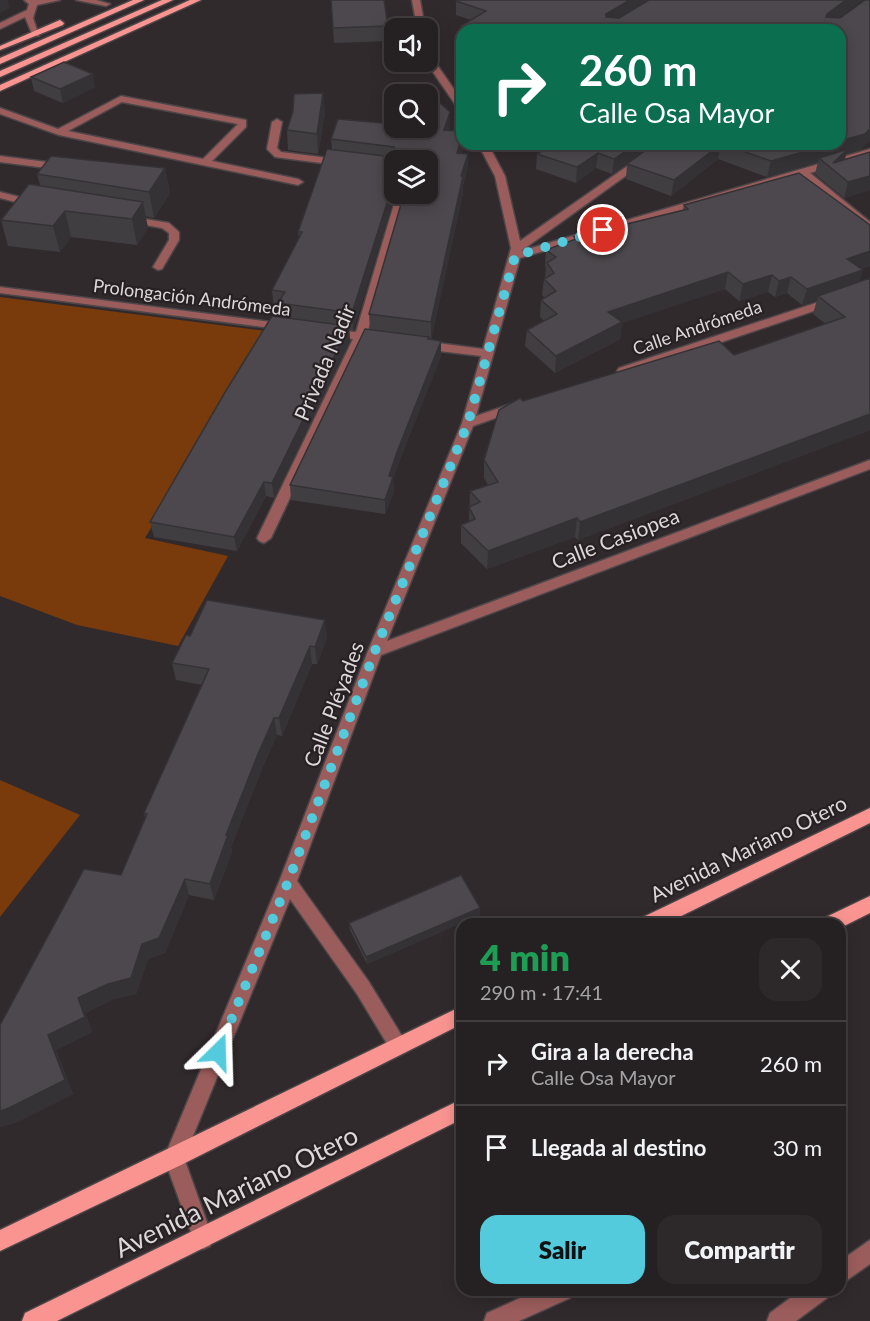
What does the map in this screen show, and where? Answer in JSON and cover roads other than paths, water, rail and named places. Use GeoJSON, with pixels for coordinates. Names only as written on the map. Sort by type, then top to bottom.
{"type":"FeatureCollection","features":[{"type":"Feature","properties":{"kind":"main road"},"geometry":{"type":"LineString","coordinates":[[86,13],[115,0]]}},
{"type":"Feature","properties":{"kind":"main road"},"geometry":{"type":"LineString","coordinates":[[0,61],[140,0]]}},
{"type":"Feature","properties":{"kind":"main road"},"geometry":{"type":"LineString","coordinates":[[0,74],[169,0]]}},
{"type":"Feature","properties":{"kind":"main road"},"geometry":{"type":"LineString","coordinates":[[123,20],[196,0]]}},
{"type":"Feature","properties":{"kind":"main road"},"geometry":{"type":"LineString","coordinates":[[0,88],[196,0]]}},
{"type":"Feature","properties":{"kind":"main road"},"geometry":{"type":"LineString","coordinates":[[0,49],[66,21]]}},
{"type":"Feature","properties":{"kind":"main road","name":"Avenida Mariano Otero"},"geometry":{"type":"LineString","coordinates":[[659,918],[870,815]]}},
{"type":"Feature","properties":{"kind":"main road"},"geometry":{"type":"LineString","coordinates":[[842,918],[870,904]]}},
{"type":"Feature","properties":{"kind":"main road"},"geometry":{"type":"LineString","coordinates":[[0,1241],[174,1158],[456,1018]]}},
{"type":"Feature","properties":{"kind":"main road","name":"Avenida Mariano Otero"},"geometry":{"type":"LineString","coordinates":[[33,1321],[203,1239],[456,1111]]}},
{"type":"Feature","properties":{"kind":"street"},"geometry":{"type":"LineString","coordinates":[[0,26],[31,5],[56,0]]}},
{"type":"Feature","properties":{"kind":"street"},"geometry":{"type":"LineString","coordinates":[[80,0],[106,4]]}},
{"type":"Feature","properties":{"kind":"street"},"geometry":{"type":"LineString","coordinates":[[416,0],[419,18]]}},
{"type":"Feature","properties":{"kind":"street"},"geometry":{"type":"LineString","coordinates":[[31,5],[29,18],[36,34]]}},
{"type":"Feature","properties":{"kind":"street"},"geometry":{"type":"LineString","coordinates":[[438,72],[456,99]]}},
{"type":"Feature","properties":{"kind":"street"},"geometry":{"type":"LineString","coordinates":[[59,132],[121,99],[243,122],[243,125],[204,164]]}},
{"type":"Feature","properties":{"kind":"street"},"geometry":{"type":"LineString","coordinates":[[0,111],[59,132],[298,182]]}},
{"type":"Feature","properties":{"kind":"street"},"geometry":{"type":"LineString","coordinates":[[277,122],[272,149],[278,155],[353,164]]}},
{"type":"Feature","properties":{"kind":"street","name":"Calle Pléyades"},"geometry":{"type":"LineString","coordinates":[[174,1158],[288,882],[375,651],[468,423],[515,252],[501,176],[486,150]]}},
{"type":"Feature","properties":{"kind":"street"},"geometry":{"type":"LineString","coordinates":[[515,252],[657,150]]}},
{"type":"Feature","properties":{"kind":"street"},"geometry":{"type":"LineString","coordinates":[[147,165],[160,152]]}},
{"type":"Feature","properties":{"kind":"street"},"geometry":{"type":"LineString","coordinates":[[515,252],[870,152]]}},
{"type":"Feature","properties":{"kind":"street"},"geometry":{"type":"LineString","coordinates":[[0,159],[74,169]]}},
{"type":"Feature","properties":{"kind":"street"},"geometry":{"type":"LineString","coordinates":[[802,171],[870,227]]}},
{"type":"Feature","properties":{"kind":"street"},"geometry":{"type":"LineString","coordinates":[[0,195],[47,206]]}},
{"type":"Feature","properties":{"kind":"street","name":"Privada Nadir"},"geometry":{"type":"LineString","coordinates":[[264,538],[360,336],[399,204]]}},
{"type":"Feature","properties":{"kind":"street"},"geometry":{"type":"LineString","coordinates":[[118,217],[165,225],[174,232],[174,240],[158,267]]}},
{"type":"Feature","properties":{"kind":"street","name":"Calle Andrómeda"},"geometry":{"type":"LineString","coordinates":[[613,374],[870,288]]}},
{"type":"Feature","properties":{"kind":"street","name":"Prolongación Andrómeda"},"geometry":{"type":"LineString","coordinates":[[0,290],[486,353]]}},
{"type":"Feature","properties":{"kind":"street"},"geometry":{"type":"LineString","coordinates":[[468,423],[524,404]]}},
{"type":"Feature","properties":{"kind":"street","name":"Calle Casiopea"},"geometry":{"type":"LineString","coordinates":[[375,651],[870,464]]}},
{"type":"Feature","properties":{"kind":"street"},"geometry":{"type":"LineString","coordinates":[[288,882],[363,988],[399,1046]]}},
{"type":"Feature","properties":{"kind":"street"},"geometry":{"type":"LineString","coordinates":[[174,1158],[203,1239]]}},
{"type":"Feature","properties":{"kind":"street"},"geometry":{"type":"LineString","coordinates":[[846,1269],[870,1251]]}},
{"type":"Feature","properties":{"kind":"street"},"geometry":{"type":"LineString","coordinates":[[495,1321],[549,1296]]}},
{"type":"Feature","properties":{"kind":"street"},"geometry":{"type":"LineString","coordinates":[[778,1321],[811,1296]]}}]}
